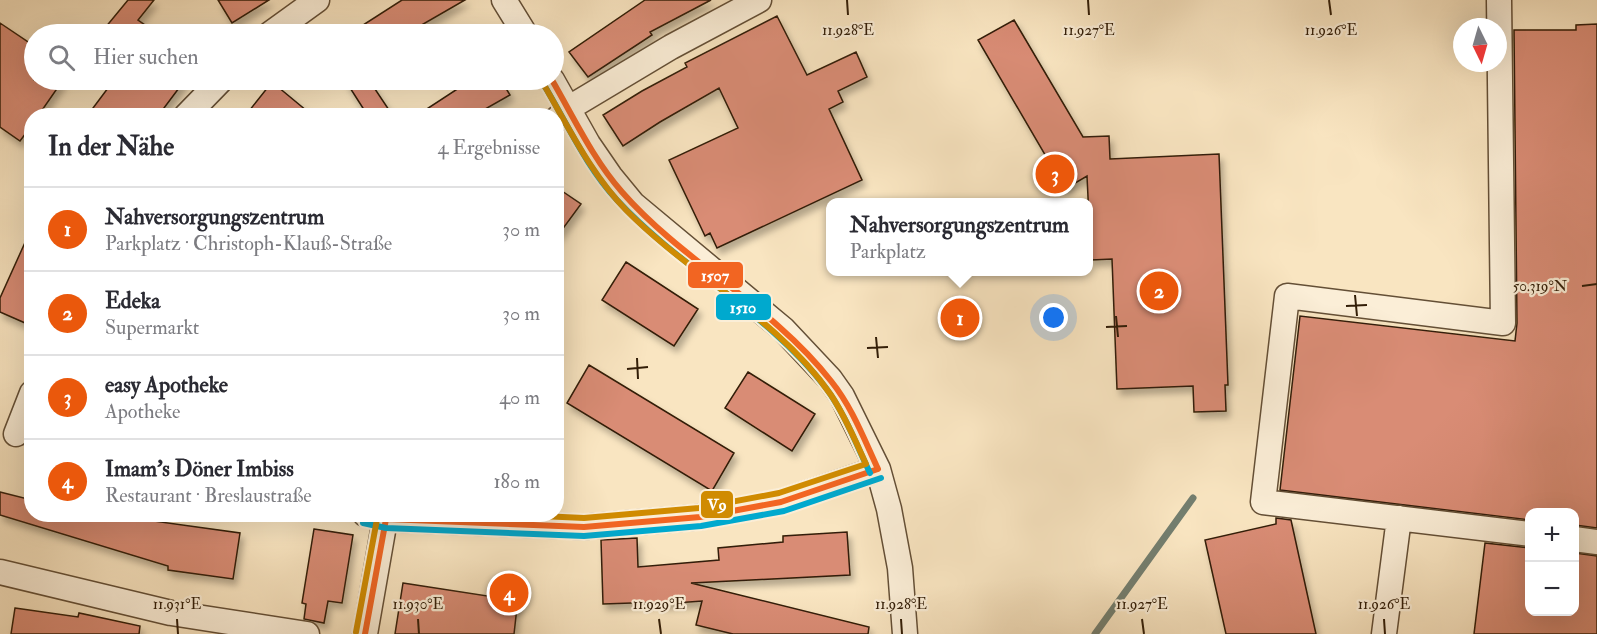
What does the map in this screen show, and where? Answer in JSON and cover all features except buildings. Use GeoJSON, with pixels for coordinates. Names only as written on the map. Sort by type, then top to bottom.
{"type":"FeatureCollection","features":[{"type":"Feature","properties":{"kind":"street"},"geometry":{"type":"LineString","coordinates":[[284,24],[317,0]]}},
{"type":"Feature","properties":{"kind":"street"},"geometry":{"type":"LineString","coordinates":[[504,0],[519,24]]}},
{"type":"Feature","properties":{"kind":"street"},"geometry":{"type":"LineString","coordinates":[[564,113],[671,47],[759,0]]}},
{"type":"Feature","properties":{"kind":"street"},"geometry":{"type":"LineString","coordinates":[[1499,0],[1503,323],[1287,297],[1263,502],[1525,533]]}},
{"type":"Feature","properties":{"kind":"street"},"geometry":{"type":"LineString","coordinates":[[194,108],[211,90]]}},
{"type":"Feature","properties":{"kind":"street"},"geometry":{"type":"LineString","coordinates":[[555,90],[561,108]]}},
{"type":"Feature","properties":{"kind":"street"},"geometry":{"type":"LineString","coordinates":[[564,115],[633,204],[783,329],[830,379],[842,396],[878,469],[889,508],[900,568],[905,634]]}},
{"type":"Feature","properties":{"kind":"street"},"geometry":{"type":"LineString","coordinates":[[16,434],[24,414]]}},
{"type":"Feature","properties":{"kind":"street"},"geometry":{"type":"LineString","coordinates":[[491,522],[584,527],[700,518],[780,502],[878,469]]}},
{"type":"Feature","properties":{"kind":"street"},"geometry":{"type":"LineString","coordinates":[[1384,634],[1399,518]]}},
{"type":"Feature","properties":{"kind":"street"},"geometry":{"type":"LineString","coordinates":[[365,634],[378,522]]}},
{"type":"Feature","properties":{"kind":"street"},"geometry":{"type":"LineString","coordinates":[[1579,540],[1597,542]]}},
{"type":"Feature","properties":{"kind":"street"},"geometry":{"type":"LineString","coordinates":[[0,572],[171,613],[308,634]]}},
{"type":"Feature","properties":{"kind":"waterway"},"geometry":{"type":"LineString","coordinates":[[1095,634],[1193,498]]}},
{"type":"Feature","properties":{"kind":"transit line","name":"1510"},"geometry":{"type":"LineString","coordinates":[[547,90],[557,108]]}},
{"type":"Feature","properties":{"kind":"transit line","name":"V9"},"geometry":{"type":"LineString","coordinates":[[547,90],[557,108]]}},
{"type":"Feature","properties":{"kind":"transit line","name":"1507"},"geometry":{"type":"LineString","coordinates":[[558,90],[593,152],[622,192],[673,241],[782,329],[831,381],[851,412],[878,469]]}},
{"type":"Feature","properties":{"kind":"transit line","name":"1510"},"geometry":{"type":"LineString","coordinates":[[564,120],[586,159],[617,200],[642,225],[752,314],[803,361],[833,398],[870,473]]}},
{"type":"Feature","properties":{"kind":"transit line","name":"V9"},"geometry":{"type":"LineString","coordinates":[[564,120],[591,166],[626,210],[678,256],[760,320],[810,368],[836,403],[866,464],[779,493],[699,508],[584,518],[564,517]]}},
{"type":"Feature","properties":{"kind":"transit line","name":"1507"},"geometry":{"type":"LineString","coordinates":[[460,522],[584,527],[700,517],[781,502],[878,469]]}},
{"type":"Feature","properties":{"kind":"transit line","name":"1510"},"geometry":{"type":"LineString","coordinates":[[363,523],[386,528],[584,536],[701,526],[784,511],[881,478]]}},
{"type":"Feature","properties":{"kind":"transit line","name":"V9"},"geometry":{"type":"LineString","coordinates":[[356,632],[377,522]]}},
{"type":"Feature","properties":{"kind":"transit line","name":"1507"},"geometry":{"type":"LineString","coordinates":[[365,634],[385,522]]}},
{"type":"Feature","properties":{"kind":"place","name":"easy Apotheke"},"geometry":{"type":"Point","coordinates":[1055,174]}},
{"type":"Feature","properties":{"kind":"place","name":"Edeka"},"geometry":{"type":"Point","coordinates":[1159,291]}},
{"type":"Feature","properties":{"kind":"place","name":"Nahversorgungszentrum"},"geometry":{"type":"Point","coordinates":[960,318]}},
{"type":"Feature","properties":{"kind":"place","name":"Imam's Döner Imbiss"},"geometry":{"type":"Point","coordinates":[509,593]}}]}
